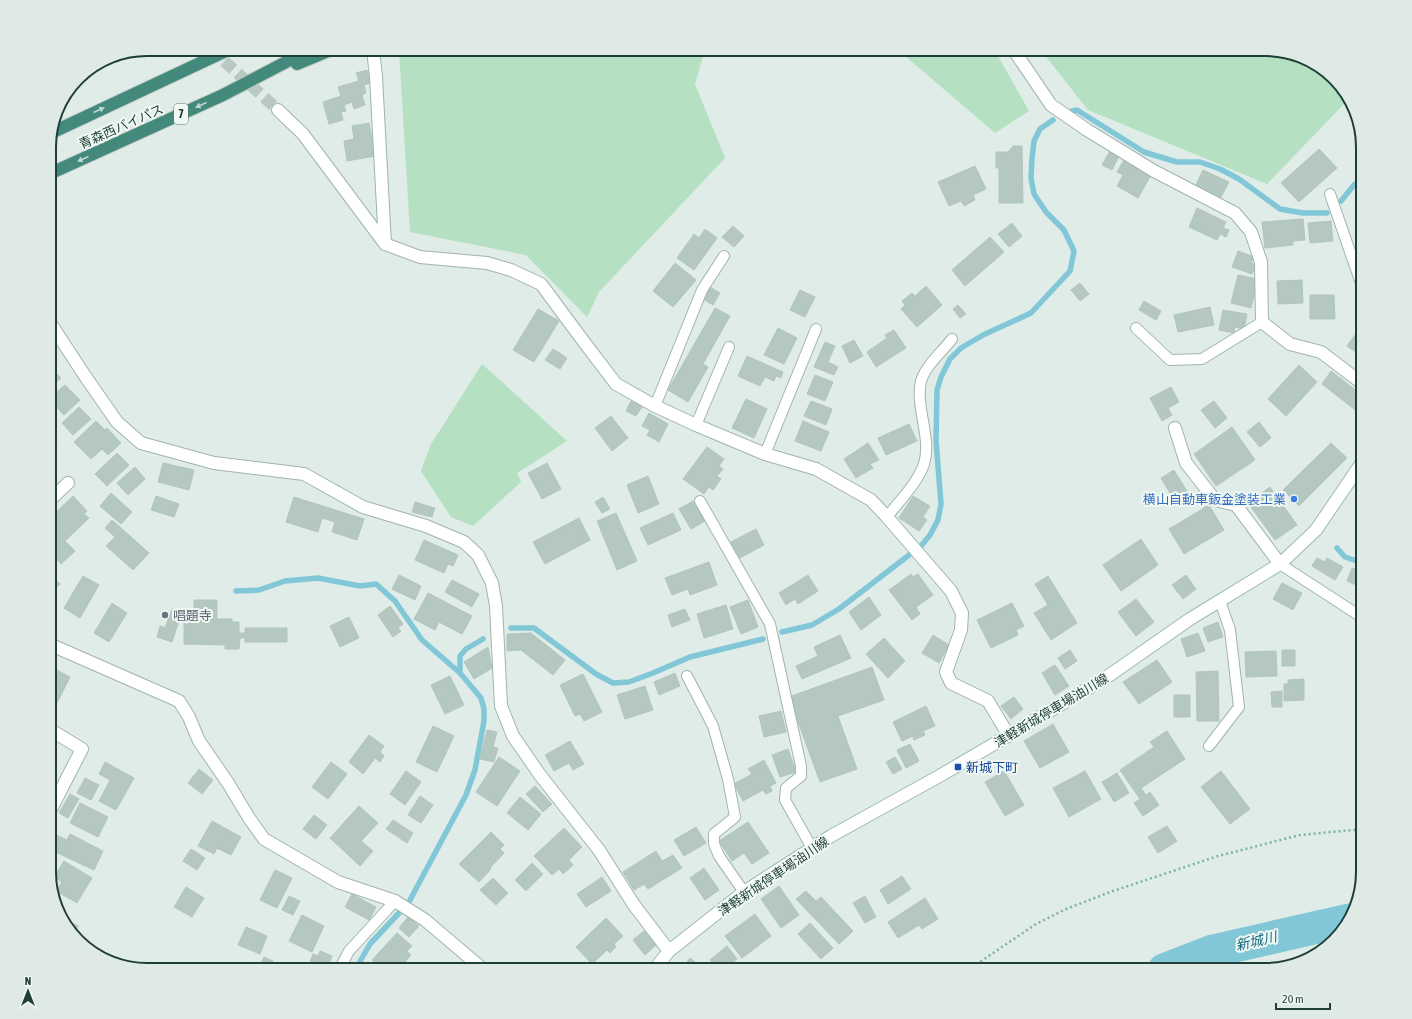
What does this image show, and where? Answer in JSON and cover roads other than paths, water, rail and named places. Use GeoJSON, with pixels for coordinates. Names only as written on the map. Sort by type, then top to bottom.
{"type":"FeatureCollection","features":[{"type":"Feature","properties":{"kind":"highway","name":"青森西バイパス"},"geometry":{"type":"LineString","coordinates":[[58,130],[215,56]]}},
{"type":"Feature","properties":{"kind":"highway","name":"青森西バイパス"},"geometry":{"type":"LineString","coordinates":[[56,171],[222,96],[298,56]]}},
{"type":"Feature","properties":{"kind":"highway"},"geometry":{"type":"LineString","coordinates":[[222,96],[316,56]]}},
{"type":"Feature","properties":{"kind":"street"},"geometry":{"type":"LineString","coordinates":[[374,56],[385,244]]}},
{"type":"Feature","properties":{"kind":"street"},"geometry":{"type":"LineString","coordinates":[[1018,56],[1051,105],[1087,130],[1154,171],[1235,213],[1251,232],[1261,262],[1262,322],[1290,344],[1321,352],[1356,379]]}},
{"type":"Feature","properties":{"kind":"street"},"geometry":{"type":"LineString","coordinates":[[278,110],[303,134],[385,244],[420,257],[487,264],[505,268],[541,284],[616,384],[655,406],[696,425],[765,454],[816,469],[871,500],[951,591],[962,613],[961,630],[946,672],[951,683],[988,701],[1009,736]]}},
{"type":"Feature","properties":{"kind":"street"},"geometry":{"type":"LineString","coordinates":[[56,329],[85,376],[117,422],[140,443],[214,463],[304,474],[363,507],[426,526],[464,542],[478,555],[492,583],[496,606],[501,706],[514,736],[540,775],[599,850],[634,905],[670,951]]}},
{"type":"Feature","properties":{"kind":"street"},"geometry":{"type":"LineString","coordinates":[[1175,428],[1186,463],[1215,500],[1236,505],[1280,564]]}},
{"type":"Feature","properties":{"kind":"street","name":"津軽新城停車場油川線"},"geometry":{"type":"LineString","coordinates":[[660,963],[670,951],[744,892],[812,848],[1009,736],[1104,679],[1190,619],[1280,564],[1316,530],[1356,471]]}},
{"type":"Feature","properties":{"kind":"street"},"geometry":{"type":"LineString","coordinates":[[56,494],[68,483]]}},
{"type":"Feature","properties":{"kind":"street"},"geometry":{"type":"LineString","coordinates":[[56,647],[179,702],[189,717],[199,741],[264,839],[338,882],[395,901],[425,920],[476,963]]}},
{"type":"Feature","properties":{"kind":"street"},"geometry":{"type":"LineString","coordinates":[[56,732],[82,749],[56,799]]}},
{"type":"Feature","properties":{"kind":"lane"},"geometry":{"type":"LineString","coordinates":[[1330,194],[1356,269]]}},
{"type":"Feature","properties":{"kind":"lane"},"geometry":{"type":"LineString","coordinates":[[655,406],[702,290],[724,256]]}},
{"type":"Feature","properties":{"kind":"lane"},"geometry":{"type":"LineString","coordinates":[[1136,328],[1170,360],[1202,359],[1262,322]]}},
{"type":"Feature","properties":{"kind":"lane"},"geometry":{"type":"LineString","coordinates":[[765,454],[816,329]]}},
{"type":"Feature","properties":{"kind":"lane"},"geometry":{"type":"LineString","coordinates":[[887,517],[919,476],[924,462],[926,448],[920,403],[922,381],[929,366],[952,339]]}},
{"type":"Feature","properties":{"kind":"lane"},"geometry":{"type":"LineString","coordinates":[[696,425],[729,347]]}},
{"type":"Feature","properties":{"kind":"lane"},"geometry":{"type":"LineString","coordinates":[[700,501],[770,624],[801,766],[801,776],[786,788],[785,800],[812,848]]}},
{"type":"Feature","properties":{"kind":"lane"},"geometry":{"type":"LineString","coordinates":[[1280,564],[1356,613]]}},
{"type":"Feature","properties":{"kind":"lane"},"geometry":{"type":"LineString","coordinates":[[1209,746],[1239,707],[1230,630],[1220,601]]}},
{"type":"Feature","properties":{"kind":"lane"},"geometry":{"type":"LineString","coordinates":[[687,676],[713,726],[728,779],[735,817],[714,834],[714,844],[719,856],[744,892]]}},
{"type":"Feature","properties":{"kind":"lane"},"geometry":{"type":"LineString","coordinates":[[342,963],[349,951],[395,901]]}},
{"type":"Feature","properties":{"kind":"waterway"},"geometry":{"type":"LineString","coordinates":[[1072,111],[1077,110],[1144,152],[1177,162],[1200,162],[1220,169],[1239,179],[1280,209],[1303,213],[1327,213]]}},
{"type":"Feature","properties":{"kind":"waterway"},"geometry":{"type":"LineString","coordinates":[[921,546],[930,535],[938,520],[941,504],[936,441],[937,390],[941,377],[950,359],[961,348],[983,335],[1031,313],[1070,271],[1074,251],[1064,230],[1046,212],[1034,194],[1031,178],[1034,141],[1040,129],[1053,120]]}},
{"type":"Feature","properties":{"kind":"waterway"},"geometry":{"type":"LineString","coordinates":[[1341,201],[1356,183]]}},
{"type":"Feature","properties":{"kind":"waterway"},"geometry":{"type":"LineString","coordinates":[[1337,548],[1345,557],[1356,561]]}},
{"type":"Feature","properties":{"kind":"waterway"},"geometry":{"type":"LineString","coordinates":[[782,632],[812,625],[839,609],[909,555]]}},
{"type":"Feature","properties":{"kind":"waterway"},"geometry":{"type":"LineString","coordinates":[[236,591],[259,590],[285,581],[318,578],[360,586],[376,584],[395,601],[422,640],[460,673],[481,698],[484,709],[484,721],[475,770],[466,795],[410,900]]}},
{"type":"Feature","properties":{"kind":"waterway"},"geometry":{"type":"LineString","coordinates":[[511,628],[534,628],[596,674],[613,683],[629,682],[690,657],[763,639]]}},
{"type":"Feature","properties":{"kind":"waterway"},"geometry":{"type":"LineString","coordinates":[[460,673],[460,656],[466,649],[483,639]]}},
{"type":"Feature","properties":{"kind":"waterway"},"geometry":{"type":"LineString","coordinates":[[359,963],[370,944],[399,913]]}},
{"type":"Feature","properties":{"kind":"waterway","name":"新城川"},"geometry":{"type":"LineString","coordinates":[[1182,963],[1213,951],[1341,922]]}},
{"type":"Feature","properties":{"kind":"tunnel"},"geometry":{"type":"LineString","coordinates":[[219,56],[278,110]]}},
{"type":"Feature","properties":{"kind":"place","name":"横山自動車鈑金塗装工業"},"geometry":{"type":"Point","coordinates":[1294,499]}},
{"type":"Feature","properties":{"kind":"place","name":"唱題寺"},"geometry":{"type":"Point","coordinates":[165,615]}},
{"type":"Feature","properties":{"kind":"place","name":"新城下町"},"geometry":{"type":"Point","coordinates":[958,767]}}]}
